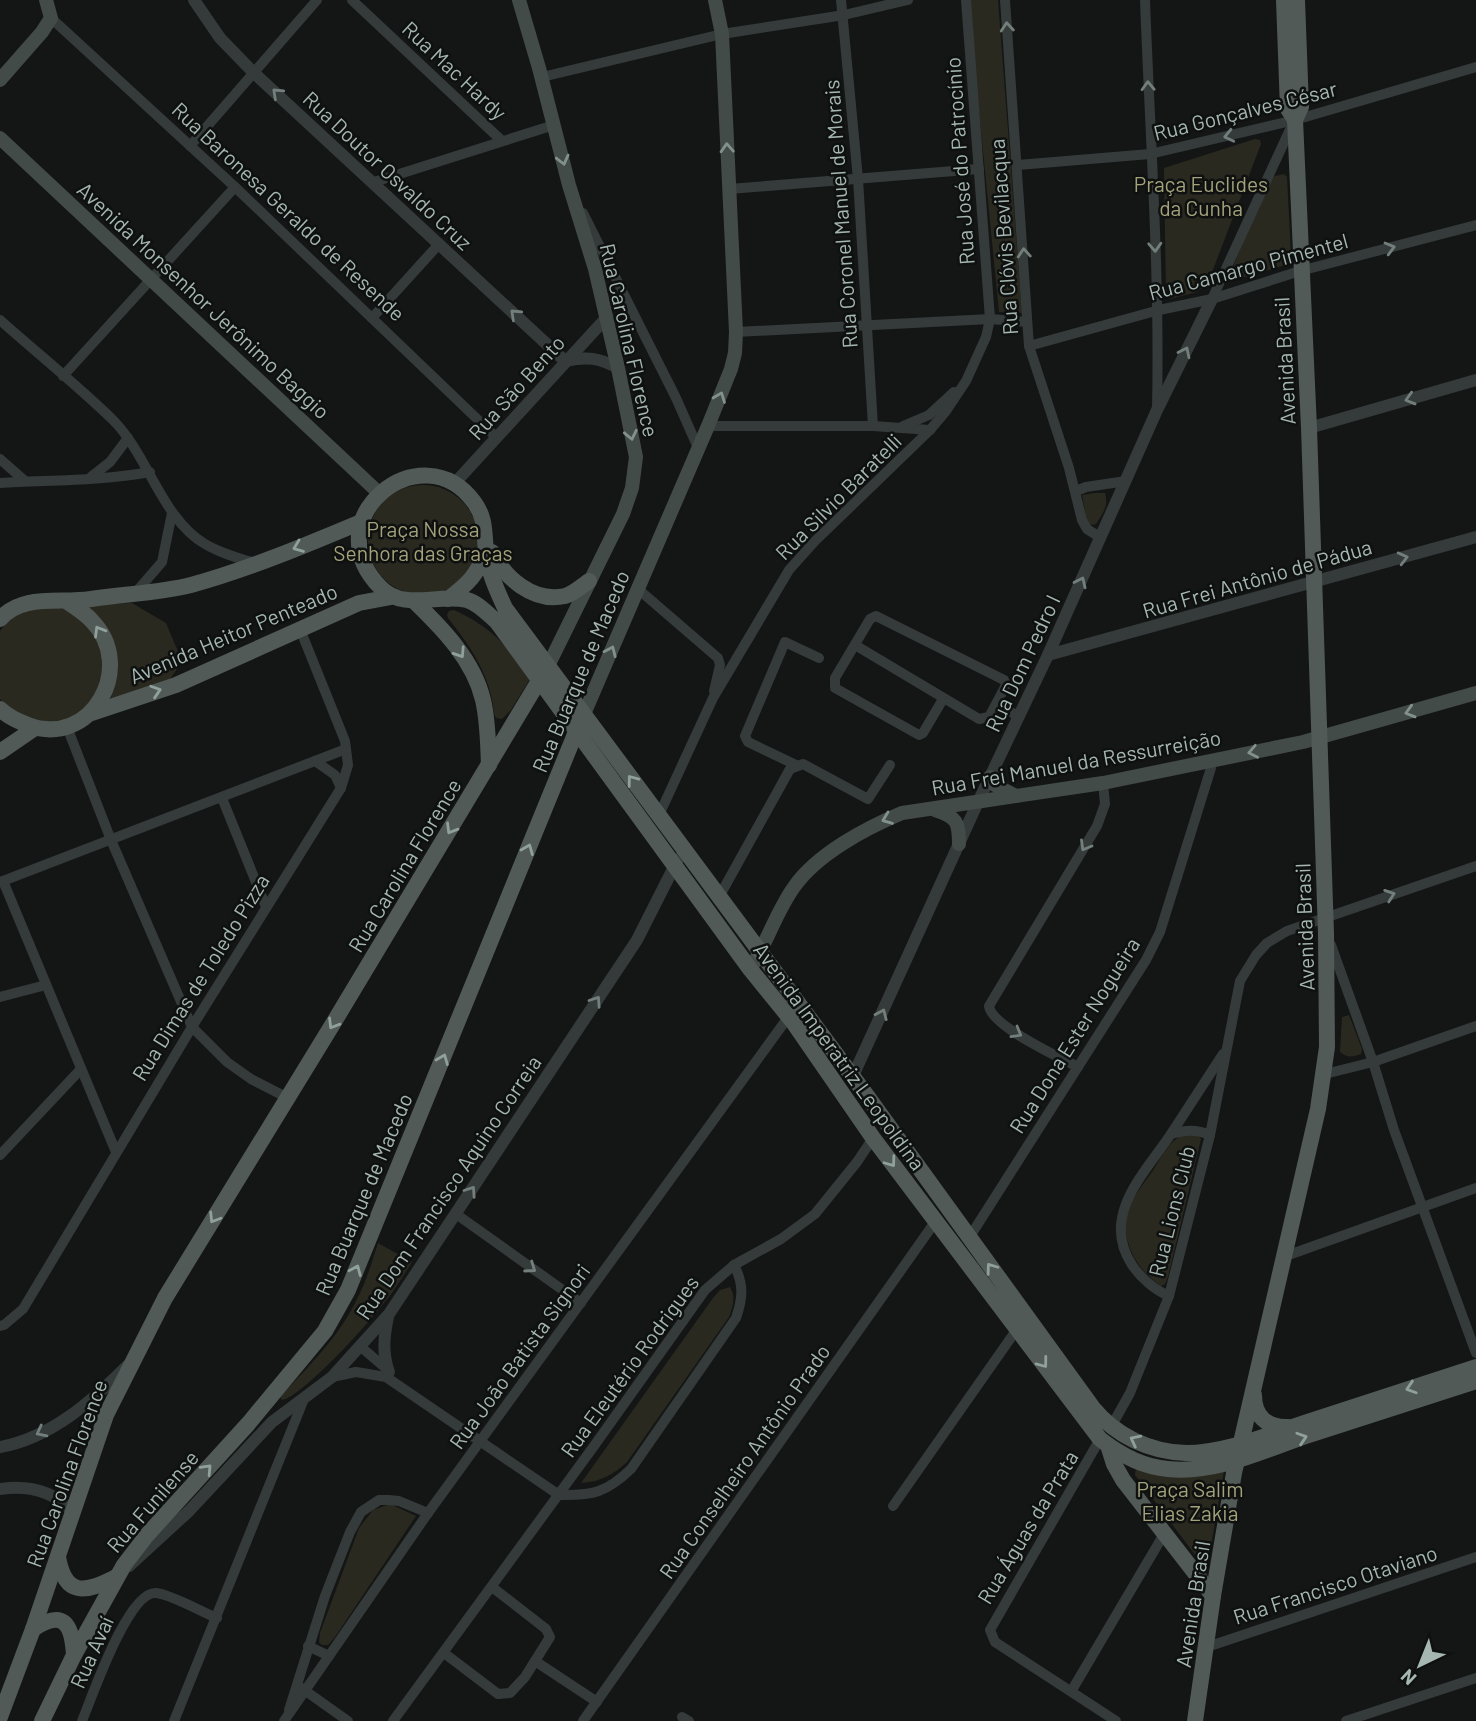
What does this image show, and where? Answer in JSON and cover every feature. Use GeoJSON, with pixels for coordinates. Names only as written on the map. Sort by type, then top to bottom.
{"type":"FeatureCollection","features":[{"type":"Feature","properties":{"kind":"main road"},"geometry":{"type":"LineString","coordinates":[[0,80],[51,18],[46,0]]}},
{"type":"Feature","properties":{"kind":"main road","name":"Rua Carolina Florence"},"geometry":{"type":"LineString","coordinates":[[0,1717],[106,1415],[132,1361],[165,1298],[543,673],[623,514],[632,488],[636,457],[607,317],[519,0]]}},
{"type":"Feature","properties":{"kind":"main road","name":"Rua Buarque de Macedo"},"geometry":{"type":"LineString","coordinates":[[325,1331],[348,1290],[577,730],[699,450],[733,361],[736,331],[722,34],[715,0]]}},
{"type":"Feature","properties":{"kind":"main road","name":"Avenida Brasil"},"geometry":{"type":"LineString","coordinates":[[1283,0],[1288,109],[1295,120]]}},
{"type":"Feature","properties":{"kind":"main road","name":"Avenida Brasil"},"geometry":{"type":"LineString","coordinates":[[1195,1721],[1213,1596],[1239,1451],[1325,1074],[1328,1015],[1326,925],[1309,428],[1295,120],[1301,107],[1297,0]]}},
{"type":"Feature","properties":{"kind":"main road","name":"Avenida Monsenhor Jerônimo Baggio"},"geometry":{"type":"LineString","coordinates":[[0,138],[379,493]]}},
{"type":"Feature","properties":{"kind":"main road"},"geometry":{"type":"LineString","coordinates":[[487,547],[477,574],[468,585],[448,599],[415,602],[391,597],[365,568],[359,541],[361,522],[367,508],[379,493],[400,480],[413,477],[440,478],[454,484],[472,500],[482,515],[487,547],[506,575],[524,589],[547,596],[566,596],[589,581]]}},
{"type":"Feature","properties":{"kind":"main road"},"geometry":{"type":"LineString","coordinates":[[0,602],[18,605],[34,601],[66,601],[189,585],[257,563],[361,522]]}},
{"type":"Feature","properties":{"kind":"main road","name":"Avenida Imperatriz Leopoldina"},"geometry":{"type":"LineString","coordinates":[[487,547],[497,592],[577,730],[750,969],[789,1016],[873,1138],[1017,1329],[1106,1437],[1132,1458],[1166,1469],[1194,1469],[1239,1451]]}},
{"type":"Feature","properties":{"kind":"main road","name":"Avenida Heitor Penteado"},"geometry":{"type":"LineString","coordinates":[[67,727],[92,713],[176,685],[359,603],[391,597]]}},
{"type":"Feature","properties":{"kind":"main road","name":"Avenida Imperatriz Leopoldina"},"geometry":{"type":"LineString","coordinates":[[448,599],[468,600],[482,608],[584,714],[853,1076],[1093,1408],[1106,1437]]}},
{"type":"Feature","properties":{"kind":"main road"},"geometry":{"type":"LineString","coordinates":[[66,601],[93,621],[108,649],[108,681],[92,713]]}},
{"type":"Feature","properties":{"kind":"main road"},"geometry":{"type":"LineString","coordinates":[[415,602],[457,647],[471,671],[482,697],[489,765]]}},
{"type":"Feature","properties":{"kind":"main road"},"geometry":{"type":"LineString","coordinates":[[0,619],[18,605]]}},
{"type":"Feature","properties":{"kind":"main road","name":"Rua Frei Manuel da Ressurreição"},"geometry":{"type":"LineString","coordinates":[[750,969],[791,892],[804,874],[818,861],[875,824],[902,813],[1103,783],[1319,738],[1476,693]]}},
{"type":"Feature","properties":{"kind":"main road"},"geometry":{"type":"LineString","coordinates":[[0,709],[14,721],[35,728],[54,730],[67,727]]}},
{"type":"Feature","properties":{"kind":"main road"},"geometry":{"type":"LineString","coordinates":[[0,752],[35,728]]}},
{"type":"Feature","properties":{"kind":"main road"},"geometry":{"type":"LineString","coordinates":[[990,777],[995,785],[1017,797]]}},
{"type":"Feature","properties":{"kind":"main road"},"geometry":{"type":"LineString","coordinates":[[931,809],[947,813],[954,819],[959,830],[959,844]]}},
{"type":"Feature","properties":{"kind":"main road"},"geometry":{"type":"LineString","coordinates":[[829,1072],[846,1077],[853,1076]]}},
{"type":"Feature","properties":{"kind":"main road","name":"Rua Funilense"},"geometry":{"type":"LineString","coordinates":[[42,1721],[116,1577],[147,1535],[248,1424],[325,1331]]}},
{"type":"Feature","properties":{"kind":"main road"},"geometry":{"type":"LineString","coordinates":[[1239,1451],[1294,1426],[1476,1367]]}},
{"type":"Feature","properties":{"kind":"main road"},"geometry":{"type":"LineString","coordinates":[[1239,1451],[1476,1381]]}},
{"type":"Feature","properties":{"kind":"main road"},"geometry":{"type":"LineString","coordinates":[[1254,1383],[1254,1403],[1266,1423],[1276,1427],[1294,1426]]}},
{"type":"Feature","properties":{"kind":"main road"},"geometry":{"type":"LineString","coordinates":[[1106,1437],[1114,1464],[1123,1480],[1213,1596]]}},
{"type":"Feature","properties":{"kind":"main road","name":"Avenida Imperatriz Leopoldina"},"geometry":{"type":"LineString","coordinates":[[1106,1437],[1166,1451],[1239,1451]]}},
{"type":"Feature","properties":{"kind":"main road"},"geometry":{"type":"LineString","coordinates":[[57,1554],[63,1576],[75,1588],[82,1590],[99,1586],[116,1577]]}},
{"type":"Feature","properties":{"kind":"main road"},"geometry":{"type":"LineString","coordinates":[[33,1629],[48,1620],[64,1622],[73,1637],[74,1655]]}},
{"type":"Feature","properties":{"kind":"street","name":"Rua Doutor Osvaldo Cruz"},"geometry":{"type":"LineString","coordinates":[[194,0],[220,38],[254,73],[565,361]]}},
{"type":"Feature","properties":{"kind":"street"},"geometry":{"type":"LineString","coordinates":[[190,146],[317,0]]}},
{"type":"Feature","properties":{"kind":"street","name":"Rua Mac Hardy"},"geometry":{"type":"LineString","coordinates":[[352,0],[501,140]]}},
{"type":"Feature","properties":{"kind":"street","name":"Rua Coronel Manuel de Morais"},"geometry":{"type":"LineString","coordinates":[[841,0],[858,179],[873,426]]}},
{"type":"Feature","properties":{"kind":"street"},"geometry":{"type":"LineString","coordinates":[[542,77],[722,34],[844,15],[908,0]]}},
{"type":"Feature","properties":{"kind":"street","name":"Rua José do Patrocínio"},"geometry":{"type":"LineString","coordinates":[[966,0],[990,319]]}},
{"type":"Feature","properties":{"kind":"street","name":"Rua Clóvis Bevilacqua"},"geometry":{"type":"LineString","coordinates":[[1005,0],[1030,346],[1076,491],[1084,525],[1101,538]]}},
{"type":"Feature","properties":{"kind":"street"},"geometry":{"type":"LineString","coordinates":[[1145,0],[1159,310],[1157,410]]}},
{"type":"Feature","properties":{"kind":"street","name":"Rua Baronesa Geraldo de Resende"},"geometry":{"type":"LineString","coordinates":[[51,18],[235,187],[496,437]]}},
{"type":"Feature","properties":{"kind":"street","name":"Rua Gonçalves César"},"geometry":{"type":"LineString","coordinates":[[1018,165],[1150,154],[1295,120],[1476,67]]}},
{"type":"Feature","properties":{"kind":"street","name":"Rua Dom Pedro I"},"geometry":{"type":"LineString","coordinates":[[853,1076],[1048,655],[1157,410],[1227,268],[1295,120]]}},
{"type":"Feature","properties":{"kind":"street"},"geometry":{"type":"LineString","coordinates":[[374,182],[554,125]]}},
{"type":"Feature","properties":{"kind":"street"},"geometry":{"type":"LineString","coordinates":[[729,190],[979,169]]}},
{"type":"Feature","properties":{"kind":"street"},"geometry":{"type":"LineString","coordinates":[[569,185],[676,398],[699,450]]}},
{"type":"Feature","properties":{"kind":"street"},"geometry":{"type":"LineString","coordinates":[[62,376],[235,187]]}},
{"type":"Feature","properties":{"kind":"street","name":"Rua Camargo Pimentel"},"geometry":{"type":"LineString","coordinates":[[1030,346],[1159,310],[1212,299],[1300,271],[1476,225]]}},
{"type":"Feature","properties":{"kind":"street"},"geometry":{"type":"LineString","coordinates":[[372,318],[439,244]]}},
{"type":"Feature","properties":{"kind":"street"},"geometry":{"type":"LineString","coordinates":[[1227,268],[1231,285],[1236,291]]}},
{"type":"Feature","properties":{"kind":"street","name":"Rua São Bento"},"geometry":{"type":"LineString","coordinates":[[454,484],[607,317]]}},
{"type":"Feature","properties":{"kind":"street"},"geometry":{"type":"LineString","coordinates":[[736,331],[990,319],[1027,321]]}},
{"type":"Feature","properties":{"kind":"street","name":"Rua Silvio Baratelli"},"geometry":{"type":"LineString","coordinates":[[659,816],[713,698],[789,570],[815,541],[930,430],[965,381],[986,337],[990,319]]}},
{"type":"Feature","properties":{"kind":"street"},"geometry":{"type":"LineString","coordinates":[[0,320],[114,421],[150,472],[172,513],[203,543],[257,563]]}},
{"type":"Feature","properties":{"kind":"street"},"geometry":{"type":"LineString","coordinates":[[565,361],[582,357],[599,358],[618,369]]}},
{"type":"Feature","properties":{"kind":"street"},"geometry":{"type":"LineString","coordinates":[[1309,428],[1476,380]]}},
{"type":"Feature","properties":{"kind":"street"},"geometry":{"type":"LineString","coordinates":[[896,427],[908,425],[929,415],[965,381]]}},
{"type":"Feature","properties":{"kind":"street"},"geometry":{"type":"LineString","coordinates":[[708,426],[873,426],[930,430]]}},
{"type":"Feature","properties":{"kind":"street"},"geometry":{"type":"LineString","coordinates":[[91,477],[110,462],[128,438]]}},
{"type":"Feature","properties":{"kind":"street"},"geometry":{"type":"LineString","coordinates":[[0,458],[25,481]]}},
{"type":"Feature","properties":{"kind":"street"},"geometry":{"type":"LineString","coordinates":[[0,483],[110,478],[150,472]]}},
{"type":"Feature","properties":{"kind":"street"},"geometry":{"type":"LineString","coordinates":[[1076,491],[1126,481]]}},
{"type":"Feature","properties":{"kind":"street"},"geometry":{"type":"LineString","coordinates":[[136,592],[162,562],[172,513]]}},
{"type":"Feature","properties":{"kind":"street","name":"Rua Frei Antônio de Pádua"},"geometry":{"type":"LineString","coordinates":[[1048,655],[1476,537]]}},
{"type":"Feature","properties":{"kind":"street"},"geometry":{"type":"LineString","coordinates":[[638,589],[718,658],[720,665],[713,698]]}},
{"type":"Feature","properties":{"kind":"street"},"geometry":{"type":"LineString","coordinates":[[855,645],[979,719],[989,717],[1006,685],[1003,680],[876,616],[870,620],[835,678],[835,688],[919,735],[923,733],[943,699]]}},
{"type":"Feature","properties":{"kind":"street","name":"Rua Dimas de Toledo Pizza"},"geometry":{"type":"LineString","coordinates":[[0,1326],[23,1309],[191,1027],[341,788],[348,765],[342,732],[300,629]]}},
{"type":"Feature","properties":{"kind":"street"},"geometry":{"type":"LineString","coordinates":[[793,767],[748,742],[745,736],[785,642],[819,657]]}},
{"type":"Feature","properties":{"kind":"street"},"geometry":{"type":"LineString","coordinates":[[996,705],[1018,716]]}},
{"type":"Feature","properties":{"kind":"street"},"geometry":{"type":"LineString","coordinates":[[67,727],[111,840],[191,1027],[227,1062],[251,1079],[288,1098]]}},
{"type":"Feature","properties":{"kind":"street"},"geometry":{"type":"LineString","coordinates":[[116,1152],[1,882],[346,749]]}},
{"type":"Feature","properties":{"kind":"street","name":"Rua Dona Ester Nogueira"},"geometry":{"type":"LineString","coordinates":[[969,1238],[1146,960],[1160,932],[1211,768],[1211,760]]}},
{"type":"Feature","properties":{"kind":"street"},"geometry":{"type":"LineString","coordinates":[[315,761],[335,775],[341,788]]}},
{"type":"Feature","properties":{"kind":"street"},"geometry":{"type":"LineString","coordinates":[[719,897],[793,767],[803,764],[811,767],[868,799],[890,765]]}},
{"type":"Feature","properties":{"kind":"street"},"geometry":{"type":"LineString","coordinates":[[1078,1067],[1011,1030],[991,1014],[989,1006],[1097,826],[1105,804],[1103,783]]}},
{"type":"Feature","properties":{"kind":"street"},"geometry":{"type":"LineString","coordinates":[[222,798],[266,906]]}},
{"type":"Feature","properties":{"kind":"street","name":"Rua Dom Francisco Aquino Correia"},"geometry":{"type":"LineString","coordinates":[[116,1577],[171,1529],[272,1422],[332,1377],[389,1314],[638,940],[683,848]]}},
{"type":"Feature","properties":{"kind":"street","name":"Rua Lions Club"},"geometry":{"type":"LineString","coordinates":[[1106,1437],[1130,1393],[1169,1296],[1210,1135],[1240,981],[1256,954],[1267,943],[1287,931],[1326,925],[1476,866]]}},
{"type":"Feature","properties":{"kind":"street"},"geometry":{"type":"LineString","coordinates":[[1326,925],[1394,1130],[1476,1353]]}},
{"type":"Feature","properties":{"kind":"street"},"geometry":{"type":"LineString","coordinates":[[0,998],[46,985]]}},
{"type":"Feature","properties":{"kind":"street","name":"Rua João Batista Signori"},"geometry":{"type":"LineString","coordinates":[[286,1719],[300,1688],[329,1657],[428,1513],[789,1016]]}},
{"type":"Feature","properties":{"kind":"street"},"geometry":{"type":"LineString","coordinates":[[1325,1074],[1373,1062],[1476,1026]]}},
{"type":"Feature","properties":{"kind":"street","name":"Rua Lions Club"},"geometry":{"type":"LineString","coordinates":[[1169,1296],[1149,1284],[1130,1262],[1120,1241],[1120,1221],[1125,1202],[1227,1047]]}},
{"type":"Feature","properties":{"kind":"street"},"geometry":{"type":"LineString","coordinates":[[0,1155],[81,1069]]}},
{"type":"Feature","properties":{"kind":"street","name":"Rua Lions Club"},"geometry":{"type":"LineString","coordinates":[[1171,1134],[1185,1130],[1210,1135]]}},
{"type":"Feature","properties":{"kind":"street","name":"Rua Eleutério Rodrigues"},"geometry":{"type":"LineString","coordinates":[[393,1721],[559,1495],[691,1307],[705,1290],[734,1265],[781,1239],[815,1214],[873,1138]]}},
{"type":"Feature","properties":{"kind":"street"},"geometry":{"type":"LineString","coordinates":[[1282,1257],[1476,1188]]}},
{"type":"Feature","properties":{"kind":"street"},"geometry":{"type":"LineString","coordinates":[[456,1214],[581,1303]]}},
{"type":"Feature","properties":{"kind":"street","name":"Rua Conselheiro Antônio Prado"},"geometry":{"type":"LineString","coordinates":[[583,1721],[936,1222]]}},
{"type":"Feature","properties":{"kind":"street"},"geometry":{"type":"LineString","coordinates":[[332,1377],[356,1372],[378,1374],[401,1385],[559,1495],[582,1496],[603,1491],[618,1482],[631,1469],[736,1318],[742,1301],[743,1287],[734,1265]]}},
{"type":"Feature","properties":{"kind":"street"},"geometry":{"type":"LineString","coordinates":[[389,1314],[384,1336],[389,1372]]}},
{"type":"Feature","properties":{"kind":"street"},"geometry":{"type":"LineString","coordinates":[[893,1506],[1017,1329]]}},
{"type":"Feature","properties":{"kind":"street"},"geometry":{"type":"LineString","coordinates":[[361,1347],[401,1385]]}},
{"type":"Feature","properties":{"kind":"street"},"geometry":{"type":"LineString","coordinates":[[0,1447],[18,1444],[74,1414],[99,1394],[132,1361]]}},
{"type":"Feature","properties":{"kind":"street"},"geometry":{"type":"LineString","coordinates":[[174,1721],[304,1399]]}},
{"type":"Feature","properties":{"kind":"street","name":"Rua Águas da Prata"},"geometry":{"type":"LineString","coordinates":[[1072,1690],[999,1644],[990,1635],[990,1626],[1106,1437]]}},
{"type":"Feature","properties":{"kind":"street"},"geometry":{"type":"LineString","coordinates":[[0,1489],[37,1490],[54,1496],[72,1511]]}},
{"type":"Feature","properties":{"kind":"street"},"geometry":{"type":"LineString","coordinates":[[348,1721],[300,1688],[308,1646],[350,1531],[361,1512],[379,1500],[399,1501],[428,1513]]}},
{"type":"Feature","properties":{"kind":"street"},"geometry":{"type":"LineString","coordinates":[[1116,1721],[1072,1690],[1164,1534]]}},
{"type":"Feature","properties":{"kind":"street","name":"Rua Francisco Otaviano"},"geometry":{"type":"LineString","coordinates":[[1207,1647],[1476,1557]]}},
{"type":"Feature","properties":{"kind":"street"},"geometry":{"type":"LineString","coordinates":[[444,1653],[498,1694],[514,1690],[536,1661],[549,1641],[549,1634],[492,1587]]}},
{"type":"Feature","properties":{"kind":"street","name":"Rua Avaí"},"geometry":{"type":"LineString","coordinates":[[82,1721],[123,1624],[148,1594],[159,1593],[217,1618]]}},
{"type":"Feature","properties":{"kind":"street"},"geometry":{"type":"LineString","coordinates":[[308,1646],[329,1657]]}},
{"type":"Feature","properties":{"kind":"street"},"geometry":{"type":"LineString","coordinates":[[536,1661],[597,1702]]}},
{"type":"Feature","properties":{"kind":"street"},"geometry":{"type":"LineString","coordinates":[[1346,1721],[1476,1678]]}},
{"type":"Feature","properties":{"kind":"green space"},"geometry":{"type":"Polygon","coordinates":[[[968,0],[998,0],[1022,313],[999,312],[968,0]]]}},
{"type":"Feature","properties":{"kind":"green space","name":"Praça Euclides da Cunha"},"geometry":{"type":"Polygon","coordinates":[[[1255,139],[1260,140],[1261,144],[1209,280],[1197,292],[1170,299],[1166,294],[1164,168],[1255,139]]]}},
{"type":"Feature","properties":{"kind":"green space","name":"Praça Euclides da Cunha"},"geometry":{"type":"Polygon","coordinates":[[[1284,174],[1287,177],[1291,256],[1286,265],[1241,278],[1236,276],[1233,267],[1267,183],[1275,176],[1284,174]]]}},
{"type":"Feature","properties":{"kind":"green space","name":"Praça Nossa Senhora das Graças"},"geometry":{"type":"Polygon","coordinates":[[[423,485],[444,489],[462,501],[474,519],[478,540],[474,561],[462,579],[444,591],[423,595],[402,591],[384,579],[372,561],[368,540],[372,519],[384,501],[402,489],[423,485]]]}},
{"type":"Feature","properties":{"kind":"green space"},"geometry":{"type":"Polygon","coordinates":[[[1105,493],[1106,502],[1096,524],[1091,525],[1087,521],[1082,495],[1105,493]]]}},
{"type":"Feature","properties":{"kind":"green space"},"geometry":{"type":"Polygon","coordinates":[[[132,603],[166,623],[179,654],[177,669],[168,682],[110,701],[116,672],[114,649],[104,628],[85,605],[132,603]]]}},
{"type":"Feature","properties":{"kind":"green space"},"geometry":{"type":"Polygon","coordinates":[[[38,606],[58,607],[76,614],[92,626],[106,662],[96,699],[65,722],[45,724],[10,710],[0,699],[0,631],[17,615],[38,606]]]}},
{"type":"Feature","properties":{"kind":"green space"},"geometry":{"type":"Polygon","coordinates":[[[454,610],[498,638],[530,679],[511,710],[502,719],[496,718],[494,714],[489,687],[478,663],[448,618],[449,611],[454,610]]]}},
{"type":"Feature","properties":{"kind":"green space"},"geometry":{"type":"Polygon","coordinates":[[[1349,1015],[1362,1049],[1361,1054],[1353,1056],[1340,1052],[1342,1017],[1349,1015]]]}},
{"type":"Feature","properties":{"kind":"green space"},"geometry":{"type":"Polygon","coordinates":[[[1197,1134],[1201,1139],[1168,1277],[1161,1286],[1145,1272],[1128,1244],[1128,1211],[1169,1146],[1181,1136],[1197,1134]]]}},
{"type":"Feature","properties":{"kind":"green space"},"geometry":{"type":"Polygon","coordinates":[[[378,1243],[412,1262],[388,1298],[351,1341],[304,1386],[282,1400],[280,1397],[322,1351],[350,1313],[378,1243]]]}},
{"type":"Feature","properties":{"kind":"green space"},"geometry":{"type":"Polygon","coordinates":[[[730,1287],[733,1305],[729,1317],[627,1462],[606,1477],[581,1483],[713,1298],[720,1290],[730,1287]]]}},
{"type":"Feature","properties":{"kind":"green space","name":"Praça Salim Elias Zakia"},"geometry":{"type":"Polygon","coordinates":[[[1136,1466],[1224,1471],[1209,1557],[1205,1563],[1199,1560],[1135,1475],[1136,1466]]]}},
{"type":"Feature","properties":{"kind":"green space"},"geometry":{"type":"Polygon","coordinates":[[[390,1504],[416,1516],[335,1637],[328,1645],[322,1645],[319,1642],[320,1633],[359,1528],[373,1510],[390,1504]]]}}]}
